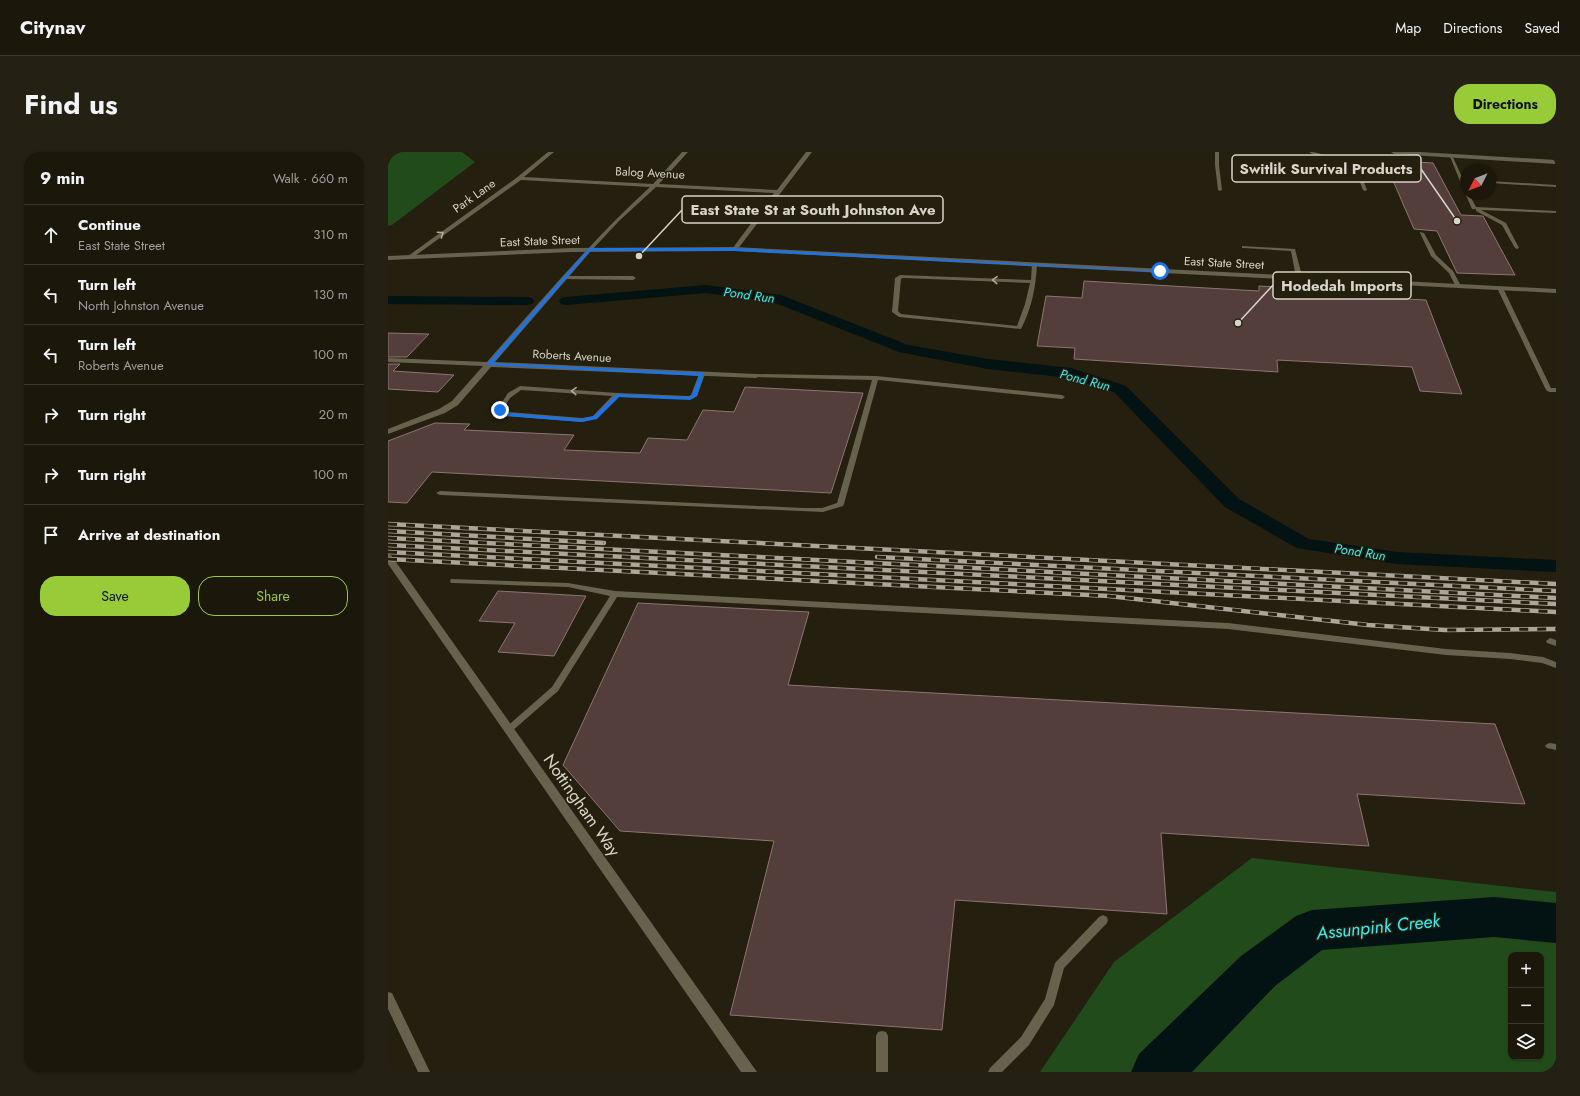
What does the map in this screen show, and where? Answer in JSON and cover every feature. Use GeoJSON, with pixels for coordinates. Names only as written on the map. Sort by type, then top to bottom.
{"type":"FeatureCollection","features":[{"type":"Feature","properties":{"kind":"street","name":"Park Lane"},"geometry":{"type":"LineString","coordinates":[[410,257],[519,178],[551,152]]}},
{"type":"Feature","properties":{"kind":"street"},"geometry":{"type":"LineString","coordinates":[[388,432],[442,411],[456,403],[589,250],[617,220],[655,184],[684,152]]}},
{"type":"Feature","properties":{"kind":"street"},"geometry":{"type":"LineString","coordinates":[[735,249],[809,152]]}},
{"type":"Feature","properties":{"kind":"street"},"geometry":{"type":"LineString","coordinates":[[1394,152],[1450,155],[1458,154],[1556,162]]}},
{"type":"Feature","properties":{"kind":"street","name":"Balog Avenue"},"geometry":{"type":"LineString","coordinates":[[519,178],[655,184],[779,192]]}},
{"type":"Feature","properties":{"kind":"street","name":"East State Street"},"geometry":{"type":"LineString","coordinates":[[388,258],[589,250],[735,249],[1556,291]]}},
{"type":"Feature","properties":{"kind":"street","name":"Roberts Avenue"},"geometry":{"type":"LineString","coordinates":[[388,360],[756,376]]}},
{"type":"Feature","properties":{"kind":"street","name":"Nottingham Way"},"geometry":{"type":"LineString","coordinates":[[388,557],[508,730],[750,1072]]}},
{"type":"Feature","properties":{"kind":"lane"},"geometry":{"type":"LineString","coordinates":[[1218,152],[1217,165],[1220,190]]}},
{"type":"Feature","properties":{"kind":"lane"},"geometry":{"type":"LineString","coordinates":[[1311,152],[1319,157],[1349,162],[1354,166],[1365,190]]}},
{"type":"Feature","properties":{"kind":"lane"},"geometry":{"type":"LineString","coordinates":[[1450,155],[1460,173]]}},
{"type":"Feature","properties":{"kind":"lane"},"geometry":{"type":"LineString","coordinates":[[1496,182],[1556,186]]}},
{"type":"Feature","properties":{"kind":"lane"},"geometry":{"type":"LineString","coordinates":[[1470,200],[1474,208],[1504,224],[1517,248]]}},
{"type":"Feature","properties":{"kind":"lane"},"geometry":{"type":"LineString","coordinates":[[1474,208],[1556,212]]}},
{"type":"Feature","properties":{"kind":"lane"},"geometry":{"type":"LineString","coordinates":[[1422,233],[1434,256],[1451,272],[1458,286]]}},
{"type":"Feature","properties":{"kind":"lane"},"geometry":{"type":"LineString","coordinates":[[1244,247],[1293,250],[1298,272],[1302,278]]}},
{"type":"Feature","properties":{"kind":"lane"},"geometry":{"type":"LineString","coordinates":[[1034,264],[1034,282],[1032,295],[1019,328],[899,315],[895,312],[898,278],[902,276],[1034,282]]}},
{"type":"Feature","properties":{"kind":"lane"},"geometry":{"type":"LineString","coordinates":[[565,278],[633,278]]}},
{"type":"Feature","properties":{"kind":"lane"},"geometry":{"type":"LineString","coordinates":[[1500,288],[1549,390],[1556,390]]}},
{"type":"Feature","properties":{"kind":"lane"},"geometry":{"type":"LineString","coordinates":[[615,395],[595,418],[582,420],[507,414],[500,410],[505,400],[515,390],[520,388],[615,395],[690,398],[694,396],[702,374]]}},
{"type":"Feature","properties":{"kind":"lane"},"geometry":{"type":"LineString","coordinates":[[756,376],[876,378],[1062,398]]}},
{"type":"Feature","properties":{"kind":"lane"},"geometry":{"type":"LineString","coordinates":[[440,493],[795,510],[823,510],[840,504],[876,378]]}},
{"type":"Feature","properties":{"kind":"lane"},"geometry":{"type":"LineString","coordinates":[[454,581],[568,585],[615,594],[1228,626],[1446,652],[1510,656],[1542,660],[1556,665]]}},
{"type":"Feature","properties":{"kind":"lane"},"geometry":{"type":"LineString","coordinates":[[508,730],[555,689],[615,594]]}},
{"type":"Feature","properties":{"kind":"lane"},"geometry":{"type":"LineString","coordinates":[[994,1072],[1025,1041],[1050,1001],[1058,966],[1103,920]]}},
{"type":"Feature","properties":{"kind":"lane"},"geometry":{"type":"LineString","coordinates":[[388,998],[424,1072]]}},
{"type":"Feature","properties":{"kind":"lane"},"geometry":{"type":"LineString","coordinates":[[882,1036],[882,1072]]}},
{"type":"Feature","properties":{"kind":"green space"},"geometry":{"type":"Polygon","coordinates":[[[388,152],[462,152],[475,162],[392,225],[388,226],[388,152]]]}},
{"type":"Feature","properties":{"kind":"green space"},"geometry":{"type":"Polygon","coordinates":[[[1252,858],[1556,892],[1556,1072],[1040,1072],[1114,962],[1252,858]]]}},
{"type":"Feature","properties":{"kind":"building"},"geometry":{"type":"Polygon","coordinates":[[[1384,160],[1433,163],[1461,215],[1483,216],[1515,275],[1457,273],[1437,231],[1414,229],[1384,160]]]}},
{"type":"Feature","properties":{"kind":"building"},"geometry":{"type":"Polygon","coordinates":[[[1084,281],[1259,291],[1259,286],[1344,291],[1345,296],[1426,300],[1462,394],[1420,391],[1412,367],[1277,360],[1278,372],[1074,359],[1075,348],[1037,346],[1046,296],[1082,298],[1084,281]]]}},
{"type":"Feature","properties":{"kind":"building"},"geometry":{"type":"Polygon","coordinates":[[[388,333],[429,334],[407,357],[388,357],[388,333]]]}},
{"type":"Feature","properties":{"kind":"building"},"geometry":{"type":"Polygon","coordinates":[[[388,364],[400,364],[393,371],[454,375],[438,392],[388,389],[388,364]]]}},
{"type":"Feature","properties":{"kind":"building"},"geometry":{"type":"Polygon","coordinates":[[[745,387],[863,393],[831,493],[432,472],[407,503],[388,502],[388,441],[435,423],[470,424],[464,430],[574,435],[564,450],[640,453],[648,438],[687,440],[703,410],[734,412],[745,387]]]}},
{"type":"Feature","properties":{"kind":"building"},"geometry":{"type":"Polygon","coordinates":[[[498,591],[586,596],[554,656],[498,652],[515,623],[479,621],[498,591]]]}},
{"type":"Feature","properties":{"kind":"building"},"geometry":{"type":"Polygon","coordinates":[[[638,603],[809,612],[788,685],[1495,724],[1525,804],[1357,794],[1369,846],[1161,833],[1167,914],[955,900],[942,1030],[730,1015],[774,841],[620,831],[563,765],[638,603]]]}},
{"type":"Feature","properties":{"kind":"waterway","name":"Pond Run"},"geometry":{"type":"LineString","coordinates":[[566,301],[706,289],[776,298],[904,349],[988,364],[1071,373],[1120,389],[1232,503],[1304,544],[1397,558],[1556,566]]}},
{"type":"Feature","properties":{"kind":"waterway","name":"Pond Run"},"geometry":{"type":"LineString","coordinates":[[388,300],[527,301]]}},
{"type":"Feature","properties":{"kind":"waterway","name":"Assunpink Creek"},"geometry":{"type":"LineString","coordinates":[[1157,1072],[1258,971],[1312,930],[1494,917],[1556,923]]}},
{"type":"Feature","properties":{"kind":"railway"},"geometry":{"type":"LineString","coordinates":[[388,524],[1556,584]]}},
{"type":"Feature","properties":{"kind":"railway"},"geometry":{"type":"LineString","coordinates":[[388,531],[604,543]]}},
{"type":"Feature","properties":{"kind":"railway"},"geometry":{"type":"LineString","coordinates":[[388,538],[1556,598]]}},
{"type":"Feature","properties":{"kind":"railway"},"geometry":{"type":"LineString","coordinates":[[388,545],[1556,604]]}},
{"type":"Feature","properties":{"kind":"railway"},"geometry":{"type":"LineString","coordinates":[[388,552],[1556,612]]}},
{"type":"Feature","properties":{"kind":"railway"},"geometry":{"type":"LineString","coordinates":[[877,557],[1556,591]]}},
{"type":"Feature","properties":{"kind":"railway"},"geometry":{"type":"LineString","coordinates":[[388,559],[1109,596],[1368,625],[1445,630],[1556,629]]}},
{"type":"Feature","properties":{"kind":"place","name":"Switlik Survival Products"},"geometry":{"type":"Point","coordinates":[1457,221]}},
{"type":"Feature","properties":{"kind":"place","name":"East State St at South Johnston Ave"},"geometry":{"type":"Point","coordinates":[639,256]}},
{"type":"Feature","properties":{"kind":"place","name":"Hodedah Imports"},"geometry":{"type":"Point","coordinates":[1238,323]}},
{"type":"Feature","properties":{"kind":"route"},"geometry":{"type":"LineString","coordinates":[[500,410],[507,414],[582,420],[595,418],[617,395],[690,398],[694,396],[697,391],[702,374],[490,364],[589,250],[735,249],[1160,271]]}}]}
